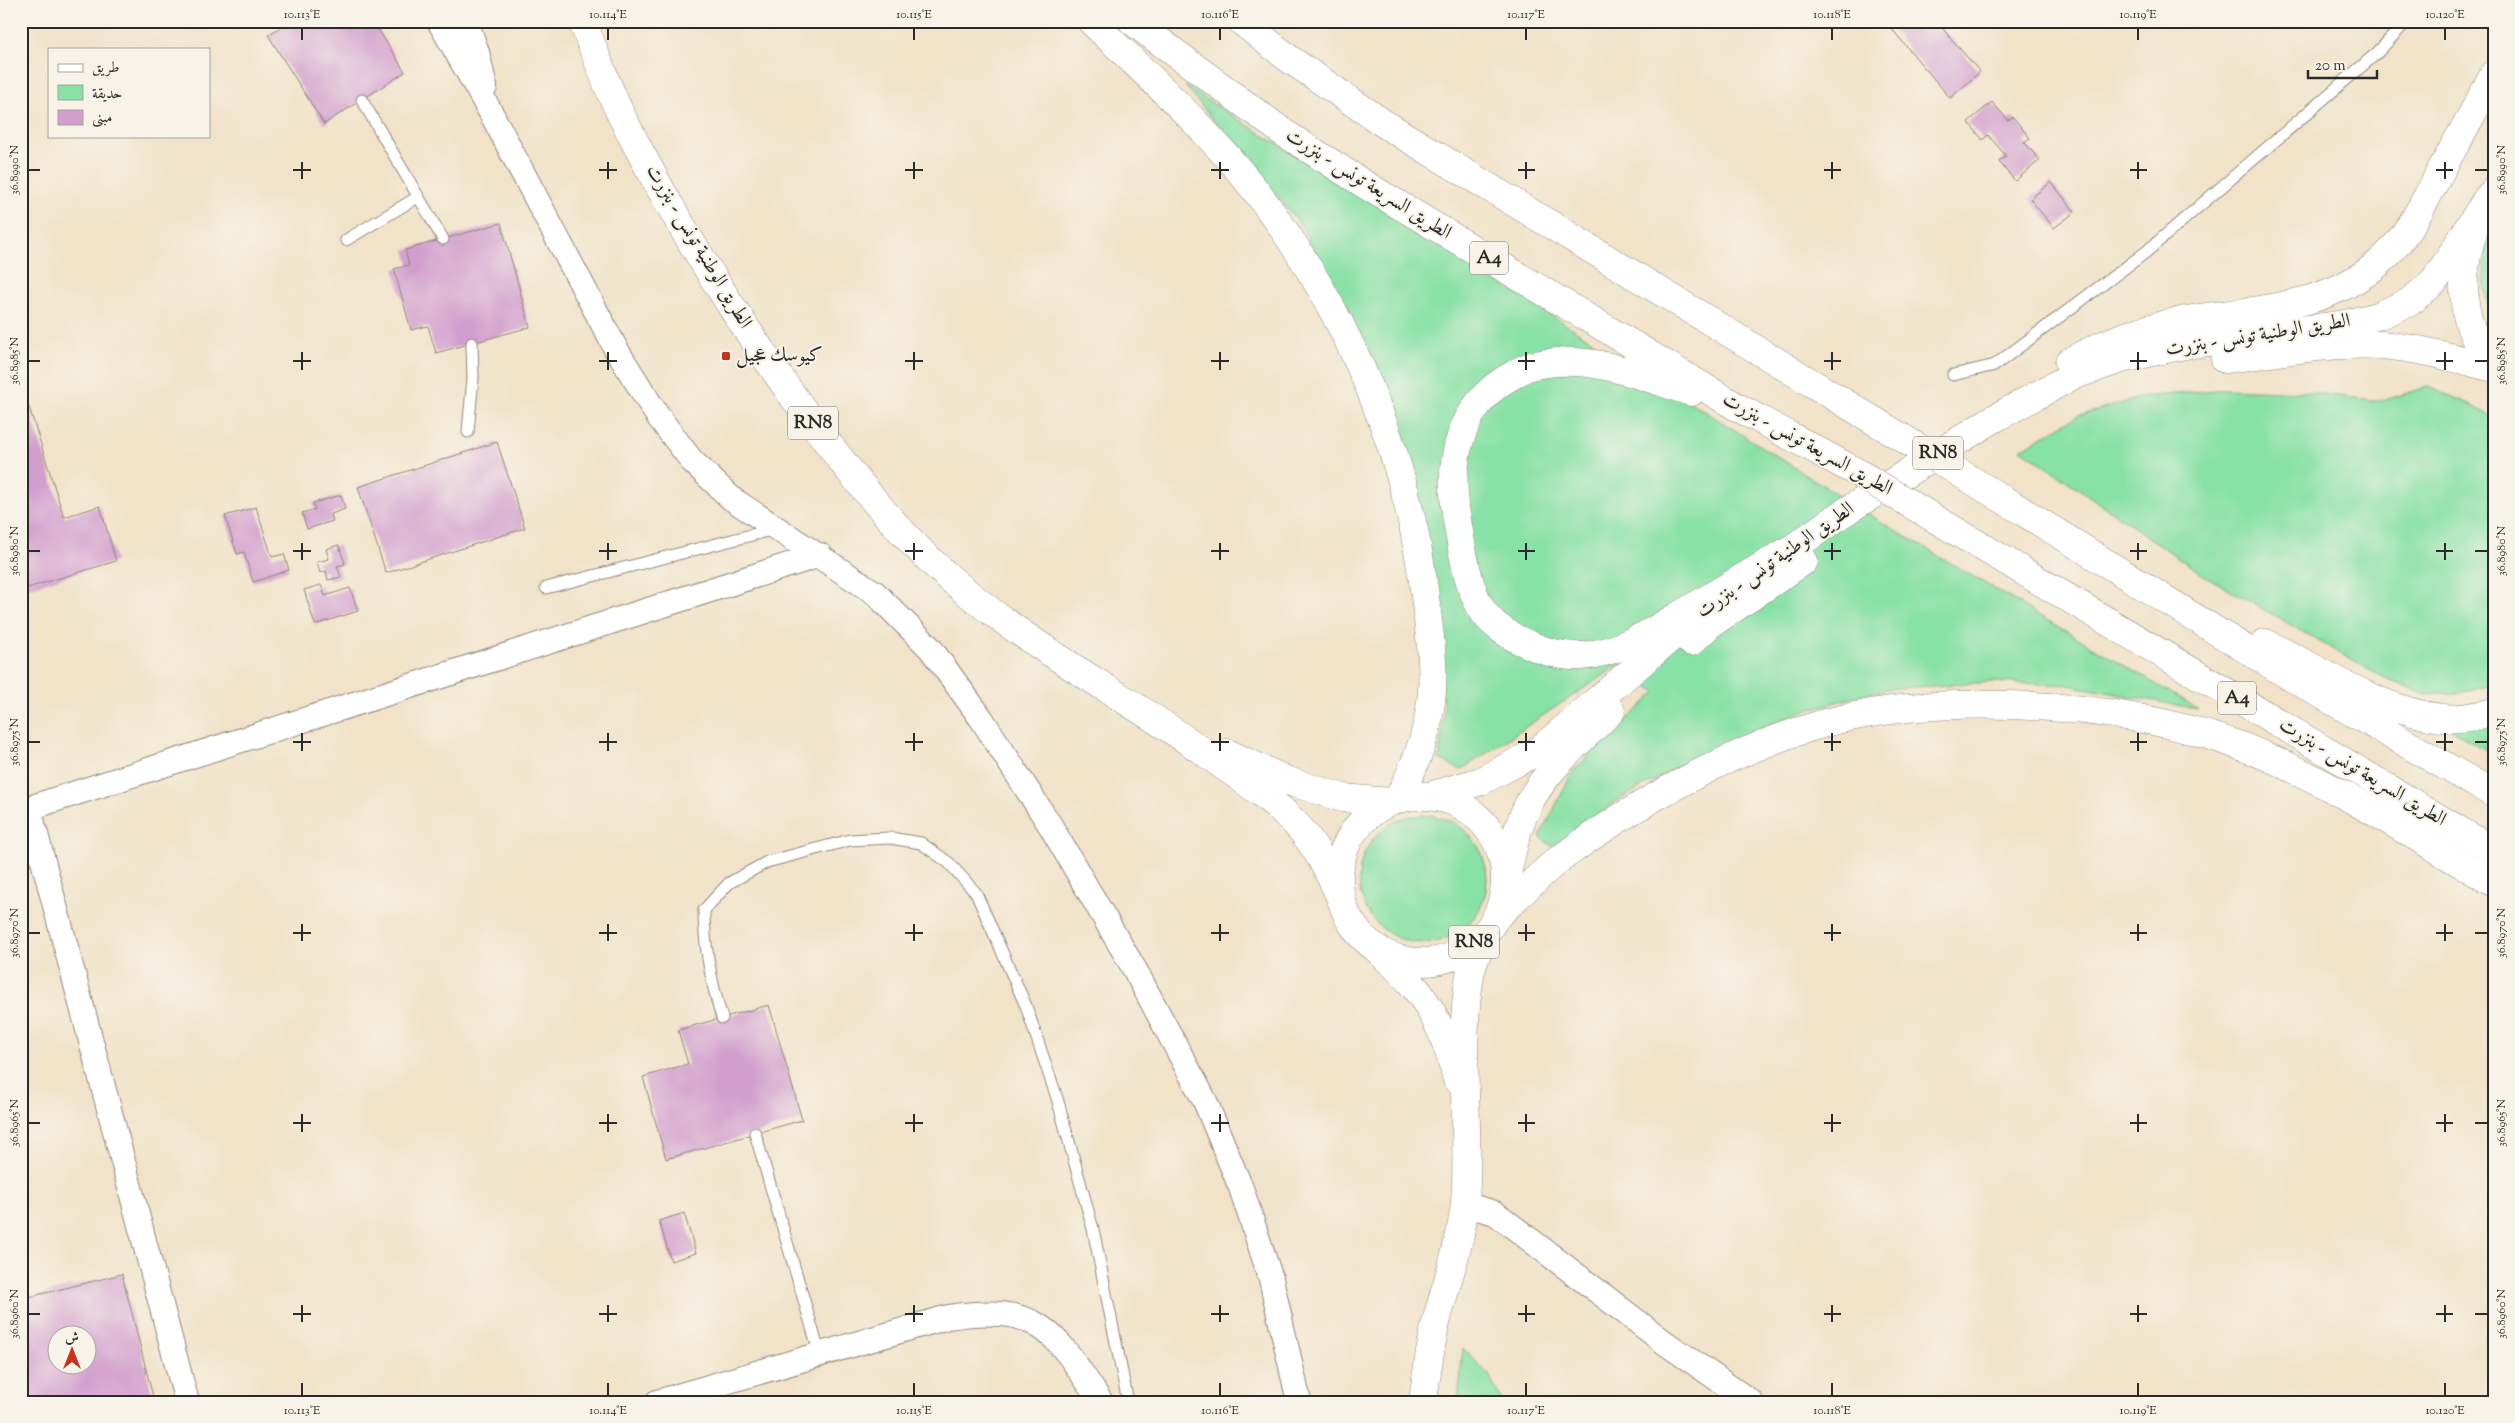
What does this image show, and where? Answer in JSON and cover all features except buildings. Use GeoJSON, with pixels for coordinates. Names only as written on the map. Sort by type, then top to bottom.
{"type":"FeatureCollection","features":[{"type":"Feature","properties":{"kind":"main road","name":"الطريق الوطنية تونس - بنزرت"},"geometry":{"type":"LineString","coordinates":[[582,21],[621,113],[676,215],[741,324],[858,481],[934,564],[987,608],[1057,659],[1162,722],[1262,793],[1296,824],[1322,858],[1349,918],[1360,934],[1375,947],[1397,958],[1421,962],[1445,958],[1467,949],[1491,925],[1505,884],[1518,828],[1529,802],[1559,762],[1619,704],[1708,626],[1854,527],[2005,432],[2076,393],[2126,377],[2190,363],[2343,345],[2382,345],[2429,352],[2494,368]]}},
{"type":"Feature","properties":{"kind":"main road"},"geometry":{"type":"LineString","coordinates":[[1091,21],[1212,141],[1258,195],[1305,262],[1341,324],[1378,403],[1404,483],[1422,564],[1430,640],[1431,701],[1426,731],[1416,765],[1394,801]]}},
{"type":"Feature","properties":{"kind":"main road","name":"الطريق السريعة تونس - بنزرت"},"geometry":{"type":"LineString","coordinates":[[1132,21],[1292,138],[1364,184],[1737,407],[1860,474],[2494,851]]}},
{"type":"Feature","properties":{"kind":"main road","name":"A4"},"geometry":{"type":"LineString","coordinates":[[1241,21],[1288,58],[1383,123],[2142,584],[2291,677],[2494,794]]}},
{"type":"Feature","properties":{"kind":"main road"},"geometry":{"type":"LineString","coordinates":[[1990,421],[2070,361],[2108,343],[2140,331],[2176,322],[2313,300],[2338,290],[2380,262],[2401,238],[2420,210],[2494,74]]}},
{"type":"Feature","properties":{"kind":"main road","name":"الطريق الوطنية تونس - بنزرت"},"geometry":{"type":"LineString","coordinates":[[1162,722],[1288,781],[1343,798],[1394,801],[1430,796],[1481,781],[1538,751],[1697,614],[1840,515],[1990,421],[2072,376],[2121,359],[2184,345],[2340,325],[2377,316],[2408,303],[2434,282],[2487,201]]}},
{"type":"Feature","properties":{"kind":"main road","name":"الطريق الوطنية تونس - بنزرت"},"geometry":{"type":"LineString","coordinates":[[2487,201],[2465,259],[2464,282],[2466,316],[2474,340],[2494,364]]}},
{"type":"Feature","properties":{"kind":"main road"},"geometry":{"type":"LineString","coordinates":[[1737,407],[1614,366],[1572,361],[1530,366],[1499,382],[1475,405],[1462,434],[1454,472],[1457,521],[1466,568],[1481,609],[1503,630],[1527,645],[1555,653],[1581,656],[1611,650],[1646,635],[1791,549]]}},
{"type":"Feature","properties":{"kind":"main road"},"geometry":{"type":"LineString","coordinates":[[2142,584],[2306,663],[2356,690],[2403,708],[2440,718],[2466,718],[2494,712]]}},
{"type":"Feature","properties":{"kind":"main road","name":"RN8"},"geometry":{"type":"LineString","coordinates":[[1491,925],[1556,862],[1623,816],[1694,776],[1773,741],[1841,719],[1906,708],[2002,704],[2073,708],[2140,718],[2206,734],[2267,756],[2332,788],[2494,883]]}},
{"type":"Feature","properties":{"kind":"main road","name":"الطريق الوطنية تونس - بنزرت"},"geometry":{"type":"LineString","coordinates":[[1430,796],[1455,802],[1476,816],[1493,835],[1503,859],[1505,884]]}},
{"type":"Feature","properties":{"kind":"main road","name":"الطريق الوطنية تونس - بنزرت"},"geometry":{"type":"LineString","coordinates":[[1341,899],[1339,875],[1343,852],[1350,839],[1370,814],[1394,801]]}},
{"type":"Feature","properties":{"kind":"main road"},"geometry":{"type":"LineString","coordinates":[[1423,1402],[1434,1332],[1456,1249],[1464,1204],[1467,1163],[1465,1114],[1467,1012],[1470,974],[1491,925]]}},
{"type":"Feature","properties":{"kind":"main road"},"geometry":{"type":"LineString","coordinates":[[1375,947],[1412,984],[1433,1015],[1451,1053],[1465,1114]]}},
{"type":"Feature","properties":{"kind":"street"},"geometry":{"type":"LineString","coordinates":[[439,21],[490,110],[616,349],[657,415],[692,461],[732,499],[776,529],[820,555],[875,593],[931,649],[981,718],[1050,825],[1135,970],[1205,1101],[1241,1188],[1271,1279],[1299,1402]]}},
{"type":"Feature","properties":{"kind":"street"},"geometry":{"type":"LineString","coordinates":[[466,21],[477,52],[490,110]]}},
{"type":"Feature","properties":{"kind":"street"},"geometry":{"type":"LineString","coordinates":[[188,1402],[25,809],[820,555]]}},
{"type":"Feature","properties":{"kind":"street"},"geometry":{"type":"LineString","coordinates":[[1464,1204],[1495,1213],[1664,1342],[1751,1402]]}},
{"type":"Feature","properties":{"kind":"street"},"geometry":{"type":"LineString","coordinates":[[657,1402],[948,1317],[977,1312],[1010,1314],[1042,1326],[1060,1343],[1101,1402]]}},
{"type":"Feature","properties":{"kind":"lane"},"geometry":{"type":"LineString","coordinates":[[1953,375],[1995,365],[2146,252],[2377,53],[2407,21]]}},
{"type":"Feature","properties":{"kind":"lane"},"geometry":{"type":"LineString","coordinates":[[362,100],[443,239]]}},
{"type":"Feature","properties":{"kind":"lane"},"geometry":{"type":"LineString","coordinates":[[346,240],[418,197]]}},
{"type":"Feature","properties":{"kind":"lane"},"geometry":{"type":"LineString","coordinates":[[468,432],[473,378],[472,343]]}},
{"type":"Feature","properties":{"kind":"lane"},"geometry":{"type":"LineString","coordinates":[[546,588],[776,529]]}},
{"type":"Feature","properties":{"kind":"lane"},"geometry":{"type":"LineString","coordinates":[[722,1018],[711,980],[704,943],[704,910],[729,883],[767,862],[850,840],[890,838],[921,843],[949,863],[976,893],[1026,1006],[1057,1098],[1092,1230],[1128,1402]]}},
{"type":"Feature","properties":{"kind":"lane"},"geometry":{"type":"LineString","coordinates":[[755,1133],[820,1355]]}},
{"type":"Feature","properties":{"kind":"green space"},"geometry":{"type":"Polygon","coordinates":[[[1185,86],[1896,531],[2198,709],[2068,685],[1992,682],[1886,689],[1803,711],[1721,744],[1618,800],[1554,848],[1540,837],[1573,771],[1656,692],[1619,665],[1461,770],[1439,759],[1444,711],[1438,644],[1420,508],[1375,364],[1300,224],[1185,86]]]}},
{"type":"Feature","properties":{"kind":"green space"},"geometry":{"type":"Polygon","coordinates":[[[2494,224],[2494,323],[2487,299],[2484,273],[2487,247],[2494,224]]]}},
{"type":"Feature","properties":{"kind":"green space"},"geometry":{"type":"Polygon","coordinates":[[[2428,387],[2463,401],[2494,418],[2494,684],[2460,693],[2425,695],[2376,674],[2202,574],[2021,449],[2076,417],[2142,397],[2226,389],[2305,392],[2381,401],[2428,387]]]}},
{"type":"Feature","properties":{"kind":"green space"},"geometry":{"type":"Polygon","coordinates":[[[2494,719],[2494,755],[2447,727],[2494,719]]]}},
{"type":"Feature","properties":{"kind":"green space"},"geometry":{"type":"Polygon","coordinates":[[[1423,815],[1447,820],[1468,834],[1482,855],[1487,879],[1482,903],[1468,924],[1447,938],[1423,943],[1399,938],[1378,924],[1364,903],[1359,879],[1364,855],[1378,834],[1399,820],[1423,815]]]}},
{"type":"Feature","properties":{"kind":"green space"},"geometry":{"type":"Polygon","coordinates":[[[1463,1348],[1489,1375],[1502,1402],[1458,1402],[1463,1348]]]}},
{"type":"Feature","properties":{"kind":"place","name":"كيوسك عجيل"},"geometry":{"type":"Point","coordinates":[726,356]}}]}
